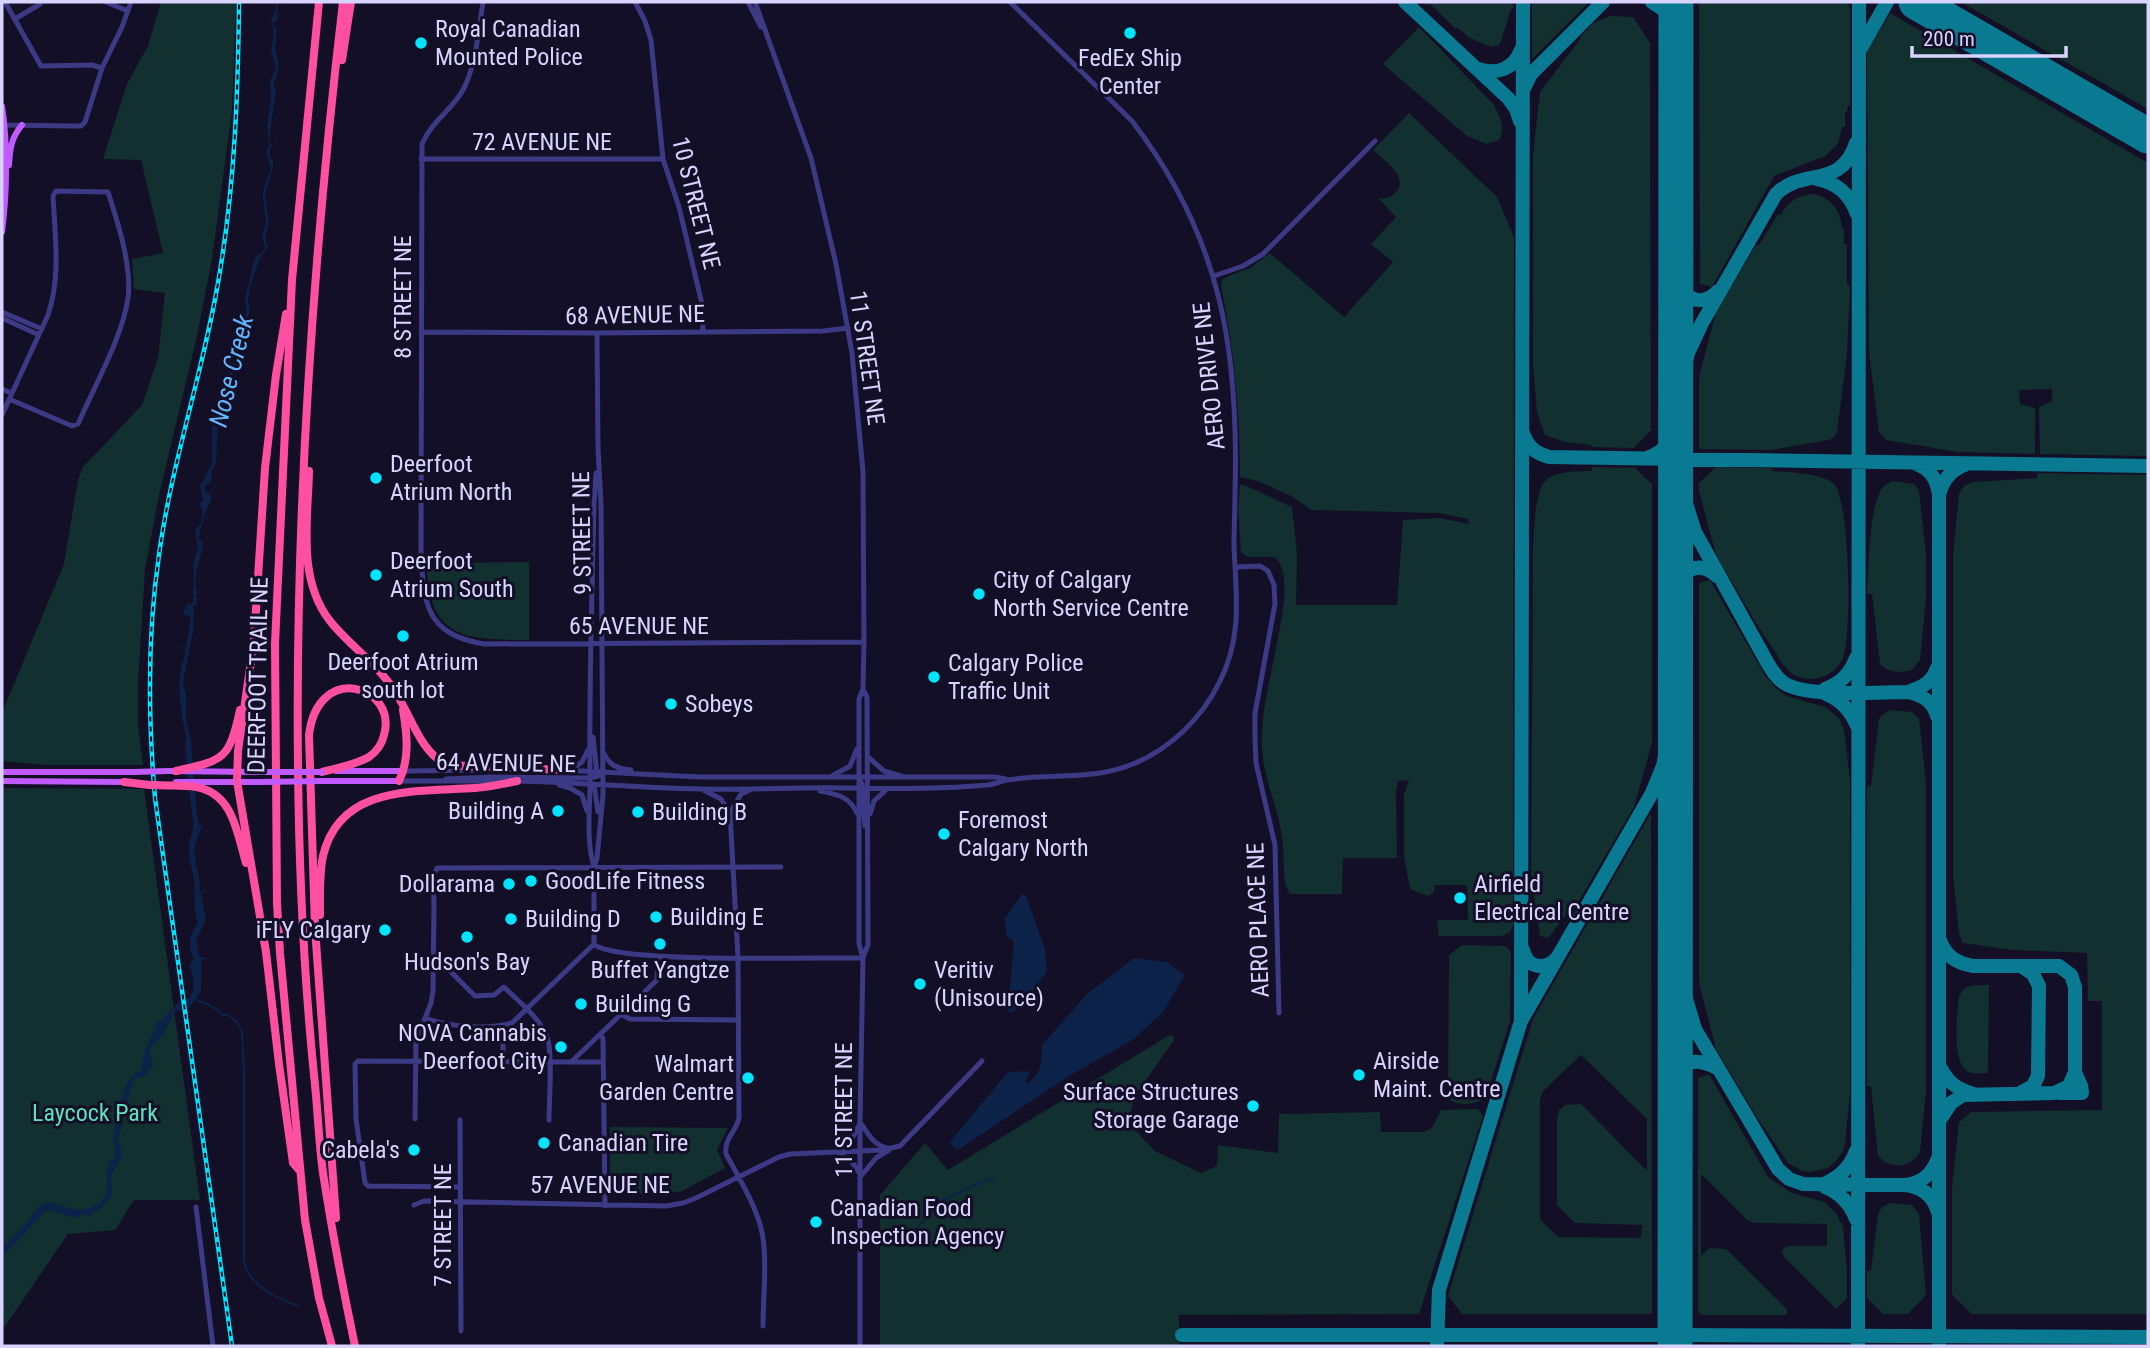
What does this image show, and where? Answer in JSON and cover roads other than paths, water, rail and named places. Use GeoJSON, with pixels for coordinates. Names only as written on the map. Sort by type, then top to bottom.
{"type":"FeatureCollection","features":[{"type":"Feature","properties":{"kind":"highway","name":"DEERFOOT TRAIL NE"},"geometry":{"type":"LineString","coordinates":[[320,2],[292,280],[275,658],[277,903],[299,1171],[319,1298],[331,1346]]}},
{"type":"Feature","properties":{"kind":"highway","name":"DEERFOOT TRAIL NE"},"geometry":{"type":"LineString","coordinates":[[343,2],[314,284],[298,576],[298,843],[303,951],[323,1172],[355,1346]]}},
{"type":"Feature","properties":{"kind":"highway"},"geometry":{"type":"LineString","coordinates":[[334,82],[341,62],[351,2]]}},
{"type":"Feature","properties":{"kind":"highway"},"geometry":{"type":"LineString","coordinates":[[292,280],[276,375],[265,468],[254,640],[238,751],[237,781],[266,953],[293,1163],[299,1171]]}},
{"type":"Feature","properties":{"kind":"highway"},"geometry":{"type":"LineString","coordinates":[[307,408],[307,559],[314,594],[329,620],[387,679],[421,742],[434,758],[446,765],[567,770]]}},
{"type":"Feature","properties":{"kind":"highway"},"geometry":{"type":"LineString","coordinates":[[172,771],[211,763],[226,752],[233,740],[250,674]]}},
{"type":"Feature","properties":{"kind":"highway"},"geometry":{"type":"LineString","coordinates":[[322,772],[362,760],[381,744],[386,720],[379,704],[369,694],[349,688],[329,694],[317,707],[310,729],[310,790],[320,1006],[336,1220],[350,1307],[349,1319]]}},
{"type":"Feature","properties":{"kind":"highway"},"geometry":{"type":"LineString","coordinates":[[399,781],[404,771],[407,731],[402,704]]}},
{"type":"Feature","properties":{"kind":"highway"},"geometry":{"type":"LineString","coordinates":[[320,1006],[321,867],[328,840],[345,816],[363,803],[384,796],[480,788],[517,781]]}},
{"type":"Feature","properties":{"kind":"highway"},"geometry":{"type":"LineString","coordinates":[[124,782],[196,787],[211,791],[222,800],[230,810],[255,893]]}},
{"type":"Feature","properties":{"kind":"main road"},"geometry":{"type":"LineString","coordinates":[[2,106],[5,209]]}},
{"type":"Feature","properties":{"kind":"main road"},"geometry":{"type":"LineString","coordinates":[[2,228],[10,145],[22,125]]}},
{"type":"Feature","properties":{"kind":"main road","name":"64 AVENUE NE"},"geometry":{"type":"LineString","coordinates":[[2,769],[20,772],[404,771]]}},
{"type":"Feature","properties":{"kind":"main road"},"geometry":{"type":"LineString","coordinates":[[2,781],[124,782]]}},
{"type":"Feature","properties":{"kind":"main road","name":"64 AVENUE NE"},"geometry":{"type":"LineString","coordinates":[[148,783],[399,781]]}},
{"type":"Feature","properties":{"kind":"street"},"geometry":{"type":"LineString","coordinates":[[5,2],[41,66],[92,65],[102,68]]}},
{"type":"Feature","properties":{"kind":"street"},"geometry":{"type":"LineString","coordinates":[[106,2],[128,11]]}},
{"type":"Feature","properties":{"kind":"street"},"geometry":{"type":"LineString","coordinates":[[3,125],[81,126],[85,122],[102,68],[113,49],[131,2]]}},
{"type":"Feature","properties":{"kind":"street","name":"8 STREET NE"},"geometry":{"type":"LineString","coordinates":[[429,609],[424,596],[421,549],[422,144],[436,120],[464,88],[471,70],[483,2]]}},
{"type":"Feature","properties":{"kind":"street","name":"10 STREET NE"},"geometry":{"type":"LineString","coordinates":[[635,2],[645,21],[650,40],[663,159],[679,206],[702,304],[703,332]]}},
{"type":"Feature","properties":{"kind":"street","name":"11 STREET NE"},"geometry":{"type":"LineString","coordinates":[[748,2],[768,43]]}},
{"type":"Feature","properties":{"kind":"street","name":"11 STREET NE"},"geometry":{"type":"LineString","coordinates":[[755,2],[811,158],[836,264],[856,388],[863,472],[864,642],[863,689],[859,699],[858,778]]}},
{"type":"Feature","properties":{"kind":"street","name":"AERO DRIVE NE"},"geometry":{"type":"LineString","coordinates":[[1010,2],[1132,121],[1186,205],[1201,239],[1214,276],[1224,320],[1234,399],[1236,567]]}},
{"type":"Feature","properties":{"kind":"street"},"geometry":{"type":"LineString","coordinates":[[15,19],[40,4]]}},
{"type":"Feature","properties":{"kind":"street"},"geometry":{"type":"LineString","coordinates":[[1214,276],[1243,266],[1263,254],[1375,141]]}},
{"type":"Feature","properties":{"kind":"street","name":"72 AVENUE NE"},"geometry":{"type":"LineString","coordinates":[[421,159],[663,159]]}},
{"type":"Feature","properties":{"kind":"street"},"geometry":{"type":"LineString","coordinates":[[2,389],[7,400],[72,426],[78,424],[113,344],[128,297],[119,226],[108,192],[56,191],[53,196],[56,281],[51,306],[7,400],[2,415]]}},
{"type":"Feature","properties":{"kind":"street"},"geometry":{"type":"LineString","coordinates":[[2,312],[41,332]]}},
{"type":"Feature","properties":{"kind":"street"},"geometry":{"type":"LineString","coordinates":[[2,318],[41,332]]}},
{"type":"Feature","properties":{"kind":"street","name":"68 AVENUE NE"},"geometry":{"type":"LineString","coordinates":[[421,332],[823,331],[848,328]]}},
{"type":"Feature","properties":{"kind":"street","name":"9 STREET NE"},"geometry":{"type":"LineString","coordinates":[[594,944],[594,867],[590,827],[594,777],[601,749],[601,504],[597,333]]}},
{"type":"Feature","properties":{"kind":"street","name":"9 STREET NE"},"geometry":{"type":"LineString","coordinates":[[594,867],[603,785],[594,777],[590,747],[594,505],[598,449]]}},
{"type":"Feature","properties":{"kind":"street","name":"AERO PLACE NE"},"geometry":{"type":"LineString","coordinates":[[1236,567],[1260,566],[1268,571],[1274,585],[1275,604],[1255,713],[1255,738],[1258,772],[1275,845],[1279,1013]]}},
{"type":"Feature","properties":{"kind":"street","name":"64 AVENUE NE"},"geometry":{"type":"LineString","coordinates":[[404,771],[567,770],[594,777],[603,785],[702,789],[887,789],[991,785],[1008,780],[1096,775],[1133,764],[1172,741],[1206,705],[1220,681],[1236,635],[1236,567]]}},
{"type":"Feature","properties":{"kind":"street","name":"65 AVENUE NE"},"geometry":{"type":"LineString","coordinates":[[429,609],[439,623],[455,636],[473,642],[864,642]]}},
{"type":"Feature","properties":{"kind":"street","name":"11 STREET NE"},"geometry":{"type":"LineString","coordinates":[[860,1346],[863,958],[859,944],[858,815],[868,778],[867,697],[863,689]]}},
{"type":"Feature","properties":{"kind":"street"},"geometry":{"type":"LineString","coordinates":[[590,713],[598,828]]}},
{"type":"Feature","properties":{"kind":"street"},"geometry":{"type":"LineString","coordinates":[[830,777],[850,766],[859,739]]}},
{"type":"Feature","properties":{"kind":"street"},"geometry":{"type":"LineString","coordinates":[[567,770],[582,762],[590,747]]}},
{"type":"Feature","properties":{"kind":"street"},"geometry":{"type":"LineString","coordinates":[[601,749],[609,763],[618,768],[670,772],[681,776]]}},
{"type":"Feature","properties":{"kind":"street"},"geometry":{"type":"LineString","coordinates":[[868,757],[884,771],[912,778]]}},
{"type":"Feature","properties":{"kind":"street","name":"64 AVENUE NE"},"geometry":{"type":"LineString","coordinates":[[399,781],[546,782],[594,777],[681,776],[995,777],[1008,780]]}},
{"type":"Feature","properties":{"kind":"street"},"geometry":{"type":"LineString","coordinates":[[429,781],[456,777],[594,777]]}},
{"type":"Feature","properties":{"kind":"street"},"geometry":{"type":"LineString","coordinates":[[858,778],[863,789],[868,876]]}},
{"type":"Feature","properties":{"kind":"street"},"geometry":{"type":"LineString","coordinates":[[546,782],[570,788],[582,795],[590,827]]}},
{"type":"Feature","properties":{"kind":"street"},"geometry":{"type":"LineString","coordinates":[[702,789],[721,799],[730,813],[738,957],[739,1118],[725,1148],[762,1230],[764,1326]]}},
{"type":"Feature","properties":{"kind":"street"},"geometry":{"type":"LineString","coordinates":[[730,813],[741,794],[752,789]]}},
{"type":"Feature","properties":{"kind":"street"},"geometry":{"type":"LineString","coordinates":[[807,789],[842,796],[853,805],[858,815]]}},
{"type":"Feature","properties":{"kind":"street","name":"11 STREET NE"},"geometry":{"type":"LineString","coordinates":[[863,789],[868,824],[868,945],[863,958]]}},
{"type":"Feature","properties":{"kind":"street"},"geometry":{"type":"LineString","coordinates":[[868,824],[874,802],[887,789]]}},
{"type":"Feature","properties":{"kind":"street"},"geometry":{"type":"LineString","coordinates":[[415,1119],[416,1041],[433,991],[433,873],[437,868],[781,867]]}},
{"type":"Feature","properties":{"kind":"street"},"geometry":{"type":"LineString","coordinates":[[425,1018],[452,1025],[503,1025],[516,1020],[594,944],[610,951],[658,957],[863,958]]}},
{"type":"Feature","properties":{"kind":"street"},"geometry":{"type":"LineString","coordinates":[[434,955],[475,996],[495,996],[503,987],[528,1009],[547,1036],[549,1120]]}},
{"type":"Feature","properties":{"kind":"street"},"geometry":{"type":"LineString","coordinates":[[571,1062],[657,980],[658,957]]}},
{"type":"Feature","properties":{"kind":"street"},"geometry":{"type":"LineString","coordinates":[[621,1014],[630,1019],[738,1020]]}},
{"type":"Feature","properties":{"kind":"street"},"geometry":{"type":"LineString","coordinates":[[503,1025],[503,1062]]}},
{"type":"Feature","properties":{"kind":"street"},"geometry":{"type":"LineString","coordinates":[[601,1033],[604,1206]]}},
{"type":"Feature","properties":{"kind":"street"},"geometry":{"type":"LineString","coordinates":[[860,1122],[851,1141],[839,1153],[851,1161],[861,1176],[876,1158],[900,1146],[982,1061]]}},
{"type":"Feature","properties":{"kind":"street"},"geometry":{"type":"LineString","coordinates":[[460,1188],[365,1184],[356,1119],[355,1064],[603,1062]]}},
{"type":"Feature","properties":{"kind":"street","name":"7 STREET NE"},"geometry":{"type":"LineString","coordinates":[[460,1120],[461,1331]]}},
{"type":"Feature","properties":{"kind":"street"},"geometry":{"type":"LineString","coordinates":[[860,1122],[872,1140],[880,1146],[892,1149]]}},
{"type":"Feature","properties":{"kind":"street","name":"57 AVENUE NE"},"geometry":{"type":"LineString","coordinates":[[414,1205],[424,1201],[460,1201],[666,1206],[683,1203],[790,1154],[892,1149]]}},
{"type":"Feature","properties":{"kind":"street"},"geometry":{"type":"LineString","coordinates":[[196,1207],[214,1346]]}},
{"type":"Feature","properties":{"kind":"water","name":"Nose Creek"},"geometry":{"type":"Polygon","coordinates":[[[278,2],[277,20],[272,23],[277,30],[275,48],[279,67],[273,87],[276,89],[269,141],[274,145],[269,155],[273,167],[265,195],[269,223],[265,239],[268,247],[259,260],[250,287],[247,335],[233,372],[229,395],[238,397],[227,399],[220,409],[223,411],[219,412],[218,416],[216,462],[211,482],[204,487],[208,494],[212,490],[212,499],[198,541],[203,541],[195,581],[197,604],[192,607],[193,632],[183,681],[197,817],[200,825],[203,825],[194,852],[200,893],[205,890],[201,895],[206,919],[196,941],[200,957],[212,959],[203,959],[201,962],[201,991],[188,1009],[175,1011],[162,1037],[151,1048],[153,1065],[144,1077],[136,1078],[132,1084],[118,1141],[123,1154],[111,1176],[110,1198],[88,1216],[82,1214],[77,1218],[45,1211],[2,1255],[2,1247],[42,1204],[48,1202],[83,1210],[91,1208],[104,1198],[109,1161],[116,1155],[114,1131],[126,1084],[135,1073],[142,1071],[144,1054],[157,1026],[155,1021],[159,1022],[176,1005],[189,998],[193,989],[189,965],[194,959],[190,941],[198,923],[189,856],[193,823],[180,692],[181,668],[186,653],[182,649],[186,650],[191,616],[184,615],[184,610],[193,601],[194,561],[198,549],[195,529],[203,515],[200,505],[194,503],[199,504],[203,500],[200,486],[212,463],[212,415],[226,393],[229,372],[244,336],[243,320],[247,312],[245,299],[254,261],[265,246],[262,235],[266,223],[263,191],[271,168],[266,152],[269,146],[267,124],[271,100],[270,79],[276,67],[271,51],[274,34],[271,20],[278,2]]]}},
{"type":"Feature","properties":{"kind":"water"},"geometry":{"type":"Polygon","coordinates":[[[1022,894],[1026,896],[1045,949],[1047,971],[1021,1008],[1010,1013],[1008,1010],[1014,941],[1007,937],[1004,919],[1022,894]]]}},
{"type":"Feature","properties":{"kind":"water"},"geometry":{"type":"Polygon","coordinates":[[[1134,958],[1167,962],[1185,975],[1163,1012],[1134,1039],[1069,1076],[958,1150],[949,1143],[1008,1072],[1029,1071],[1025,1080],[1028,1084],[1040,1066],[1042,1045],[1087,994],[1134,958]]]}},
{"type":"Feature","properties":{"kind":"waterway"},"geometry":{"type":"LineString","coordinates":[[195,999],[223,1015],[228,1015],[237,1022],[242,1032],[244,1262],[247,1271],[258,1285],[298,1306]]}},
{"type":"Feature","properties":{"kind":"waterway"},"geometry":{"type":"LineString","coordinates":[[909,1243],[909,1236],[939,1200],[995,1178]]}},
{"type":"Feature","properties":{"kind":"railway"},"geometry":{"type":"LineString","coordinates":[[232,1346],[155,798],[150,677],[152,616],[165,519],[214,307],[225,237],[235,136],[239,2]]}},
{"type":"Feature","properties":{"kind":"place","name":"FedEx Ship Center"},"geometry":{"type":"Point","coordinates":[1130,33]}},
{"type":"Feature","properties":{"kind":"place","name":"Royal Canadian Mounted Police"},"geometry":{"type":"Point","coordinates":[421,43]}},
{"type":"Feature","properties":{"kind":"place","name":"Deerfoot Atrium North"},"geometry":{"type":"Point","coordinates":[376,478]}},
{"type":"Feature","properties":{"kind":"place","name":"Deerfoot Atrium South"},"geometry":{"type":"Point","coordinates":[376,575]}},
{"type":"Feature","properties":{"kind":"place","name":"City of Calgary North Service Centre"},"geometry":{"type":"Point","coordinates":[979,594]}},
{"type":"Feature","properties":{"kind":"place","name":"Deerfoot Atrium south lot"},"geometry":{"type":"Point","coordinates":[403,636]}},
{"type":"Feature","properties":{"kind":"place","name":"Calgary Police Traffic Unit"},"geometry":{"type":"Point","coordinates":[934,677]}},
{"type":"Feature","properties":{"kind":"place","name":"Sobeys"},"geometry":{"type":"Point","coordinates":[671,704]}},
{"type":"Feature","properties":{"kind":"place","name":"Building A"},"geometry":{"type":"Point","coordinates":[558,811]}},
{"type":"Feature","properties":{"kind":"place","name":"Building B"},"geometry":{"type":"Point","coordinates":[638,812]}},
{"type":"Feature","properties":{"kind":"place","name":"Foremost Calgary North"},"geometry":{"type":"Point","coordinates":[944,834]}},
{"type":"Feature","properties":{"kind":"place","name":"GoodLife Fitness"},"geometry":{"type":"Point","coordinates":[531,881]}},
{"type":"Feature","properties":{"kind":"place","name":"Dollarama"},"geometry":{"type":"Point","coordinates":[509,884]}},
{"type":"Feature","properties":{"kind":"place","name":"Airfield Electrical Centre"},"geometry":{"type":"Point","coordinates":[1460,898]}},
{"type":"Feature","properties":{"kind":"place","name":"Building E"},"geometry":{"type":"Point","coordinates":[656,917]}},
{"type":"Feature","properties":{"kind":"place","name":"Building D"},"geometry":{"type":"Point","coordinates":[511,919]}},
{"type":"Feature","properties":{"kind":"place","name":"iFLY Calgary"},"geometry":{"type":"Point","coordinates":[385,930]}},
{"type":"Feature","properties":{"kind":"place","name":"Hudson's Bay"},"geometry":{"type":"Point","coordinates":[467,937]}},
{"type":"Feature","properties":{"kind":"place","name":"Buffet Yangtze"},"geometry":{"type":"Point","coordinates":[660,944]}},
{"type":"Feature","properties":{"kind":"place","name":"Veritiv (Unisource)"},"geometry":{"type":"Point","coordinates":[920,984]}},
{"type":"Feature","properties":{"kind":"place","name":"Building G"},"geometry":{"type":"Point","coordinates":[581,1004]}},
{"type":"Feature","properties":{"kind":"place","name":"NOVA Cannabis Deerfoot City"},"geometry":{"type":"Point","coordinates":[561,1047]}},
{"type":"Feature","properties":{"kind":"place","name":"Airside Maint. Centre"},"geometry":{"type":"Point","coordinates":[1359,1075]}},
{"type":"Feature","properties":{"kind":"place","name":"Walmart Garden Centre"},"geometry":{"type":"Point","coordinates":[748,1078]}},
{"type":"Feature","properties":{"kind":"place","name":"Surface Structures Storage Garage"},"geometry":{"type":"Point","coordinates":[1253,1106]}},
{"type":"Feature","properties":{"kind":"place","name":"Canadian Tire"},"geometry":{"type":"Point","coordinates":[544,1143]}},
{"type":"Feature","properties":{"kind":"place","name":"Cabela's"},"geometry":{"type":"Point","coordinates":[414,1150]}},
{"type":"Feature","properties":{"kind":"place","name":"Canadian Food Inspection Agency"},"geometry":{"type":"Point","coordinates":[816,1222]}},
{"type":"Feature","properties":{"kind":"park label","name":"Laycock Park"},"geometry":{"type":"Point","coordinates":[95,1113]}}]}
